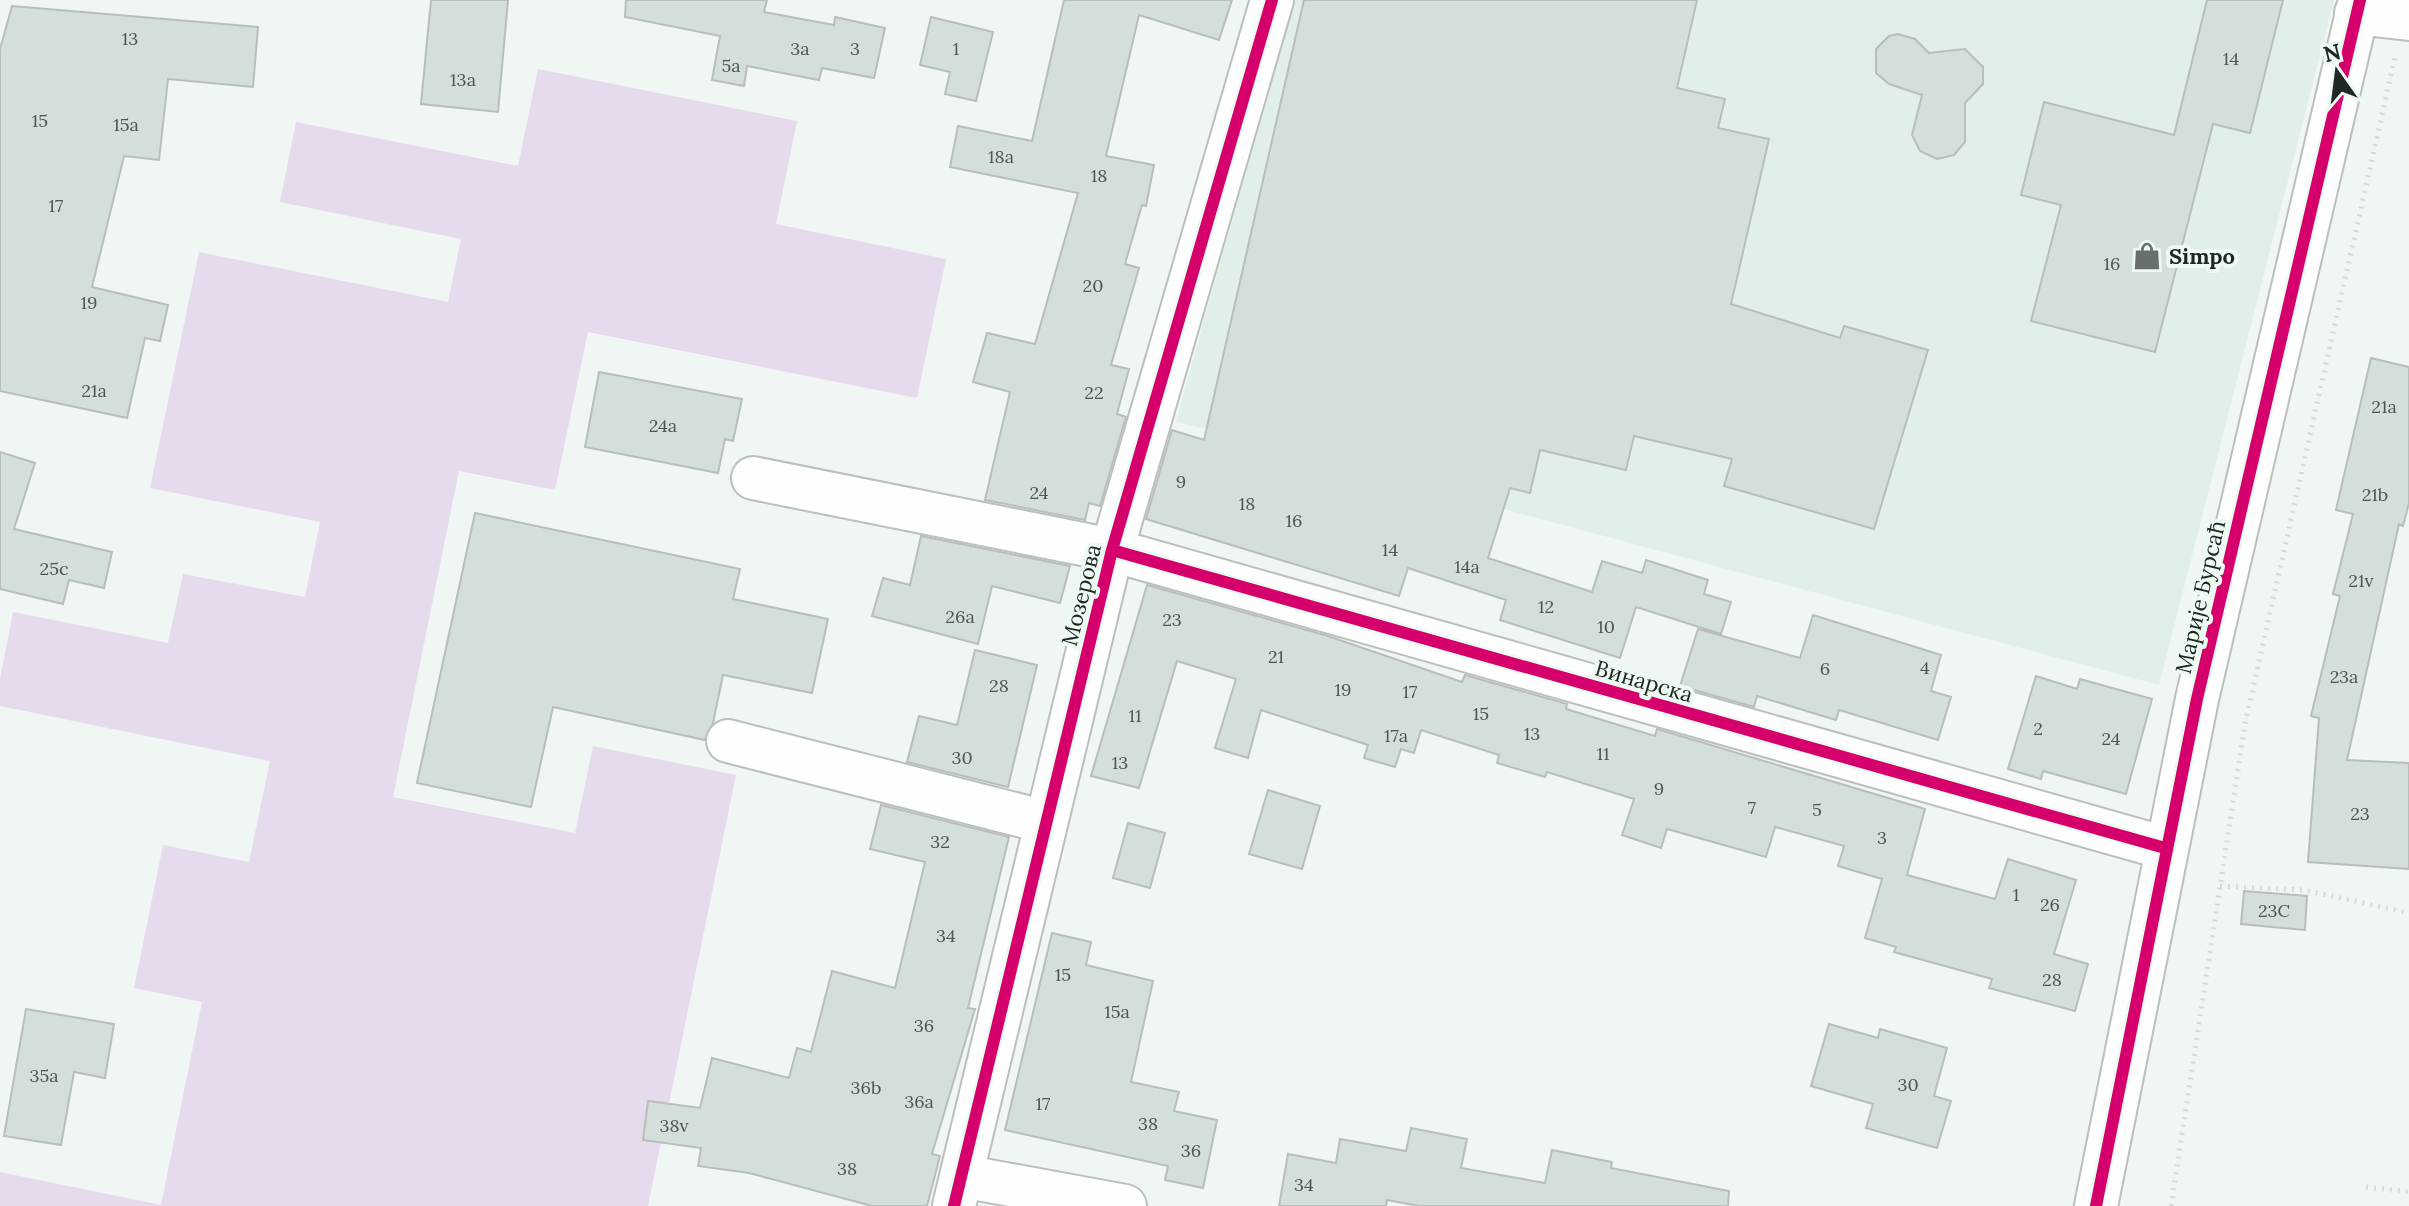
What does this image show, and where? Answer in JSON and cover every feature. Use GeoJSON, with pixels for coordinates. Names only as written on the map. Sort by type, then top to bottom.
{"type":"FeatureCollection","features":[{"type":"Feature","properties":{"kind":"street","name":"Мозерова"},"geometry":{"type":"LineString","coordinates":[[958,1191],[1112,550],[1272,0]]}},
{"type":"Feature","properties":{"kind":"street"},"geometry":{"type":"LineString","coordinates":[[2358,6],[2407,19]]}},
{"type":"Feature","properties":{"kind":"street","name":"Марије Бурсаћ"},"geometry":{"type":"LineString","coordinates":[[2096,1206],[2165,848],[2358,6]]}},
{"type":"Feature","properties":{"kind":"street","name":"Винарска"},"geometry":{"type":"LineString","coordinates":[[753,478],[1112,550],[2165,848]]}},
{"type":"Feature","properties":{"kind":"street"},"geometry":{"type":"LineString","coordinates":[[728,741],[1046,822]]}},
{"type":"Feature","properties":{"kind":"street"},"geometry":{"type":"LineString","coordinates":[[958,1191],[1125,1206]]}},
{"type":"Feature","properties":{"kind":"path"},"geometry":{"type":"LineString","coordinates":[[2171,1206],[2245,724],[2407,19]]}},
{"type":"Feature","properties":{"kind":"path"},"geometry":{"type":"LineString","coordinates":[[2220,886],[2304,890],[2409,913]]}},
{"type":"Feature","properties":{"kind":"path"},"geometry":{"type":"LineString","coordinates":[[2366,1187],[2409,1192]]}},
{"type":"Feature","properties":{"kind":"shaded area"},"geometry":{"type":"Polygon","coordinates":[[[1293,0],[2334,0],[2159,685],[1176,421],[1293,0]]]}},
{"type":"Feature","properties":{"kind":"shaded area"},"geometry":{"type":"Polygon","coordinates":[[[538,69],[797,121],[776,224],[946,259],[917,398],[588,332],[555,490],[459,471],[393,797],[575,833],[593,746],[736,775],[648,1206],[0,1206],[0,1172],[161,1205],[202,1002],[134,988],[163,845],[249,862],[270,761],[0,706],[0,679],[13,612],[168,643],[183,574],[305,597],[320,522],[150,488],[199,252],[448,302],[461,239],[280,202],[296,122],[518,166],[538,69]]]}},
{"type":"Feature","properties":{"kind":"building"},"geometry":{"type":"Polygon","coordinates":[[[431,0],[508,0],[498,112],[421,104],[431,0]]]}},
{"type":"Feature","properties":{"kind":"building"},"geometry":{"type":"Polygon","coordinates":[[[626,0],[767,0],[764,12],[834,25],[835,17],[885,28],[874,78],[822,68],[819,80],[747,66],[744,86],[712,80],[720,36],[625,17],[626,0]]]}},
{"type":"Feature","properties":{"kind":"building"},"geometry":{"type":"Polygon","coordinates":[[[1064,0],[1232,0],[1219,40],[1139,15],[1106,156],[1154,165],[1146,206],[1142,205],[1125,264],[1139,268],[1111,365],[1129,369],[1117,414],[1126,417],[1100,506],[1089,503],[1085,520],[985,500],[1010,392],[973,382],[987,333],[1035,344],[1078,193],[950,167],[958,126],[1032,141],[1064,0]]]}},
{"type":"Feature","properties":{"kind":"building"},"geometry":{"type":"Polygon","coordinates":[[[1304,0],[1697,0],[1677,88],[1725,99],[1718,128],[1769,139],[1731,304],[1840,338],[1844,326],[1928,350],[1874,529],[1724,486],[1732,459],[1634,436],[1626,470],[1540,450],[1530,493],[1510,488],[1488,558],[1592,592],[1602,561],[1642,573],[1646,560],[1708,580],[1704,594],[1731,602],[1721,634],[1636,607],[1620,658],[1500,620],[1506,600],[1408,568],[1399,596],[1146,519],[1172,430],[1204,440],[1304,0]]]}},
{"type":"Feature","properties":{"kind":"building"},"geometry":{"type":"Polygon","coordinates":[[[2207,0],[2283,0],[2250,133],[2213,124],[2155,352],[2031,321],[2061,205],[2021,195],[2044,102],[2174,135],[2207,0]]]}},
{"type":"Feature","properties":{"kind":"building"},"geometry":{"type":"Polygon","coordinates":[[[12,6],[258,27],[253,87],[168,79],[159,160],[124,156],[92,287],[168,305],[160,341],[145,338],[127,418],[0,391],[0,49],[12,6]]]}},
{"type":"Feature","properties":{"kind":"building"},"geometry":{"type":"Polygon","coordinates":[[[931,17],[993,32],[976,101],[945,94],[950,72],[920,65],[931,17]]]}},
{"type":"Feature","properties":{"kind":"building"},"geometry":{"type":"Polygon","coordinates":[[[1898,34],[1915,39],[1929,53],[1965,49],[1983,67],[1983,84],[1965,103],[1965,142],[1954,155],[1937,159],[1920,151],[1912,135],[1922,95],[1889,84],[1876,73],[1876,49],[1889,36],[1898,34]]]}},
{"type":"Feature","properties":{"kind":"building"},"geometry":{"type":"Polygon","coordinates":[[[2371,358],[2409,367],[2409,503],[2403,526],[2399,524],[2347,760],[2409,763],[2409,869],[2308,862],[2319,718],[2311,716],[2340,596],[2333,594],[2353,514],[2336,510],[2371,358]]]}},
{"type":"Feature","properties":{"kind":"building"},"geometry":{"type":"Polygon","coordinates":[[[599,372],[742,399],[733,441],[725,439],[718,473],[585,447],[599,372]]]}},
{"type":"Feature","properties":{"kind":"building"},"geometry":{"type":"Polygon","coordinates":[[[0,452],[35,463],[14,529],[112,552],[104,588],[69,580],[63,604],[0,589],[0,452]]]}},
{"type":"Feature","properties":{"kind":"building"},"geometry":{"type":"Polygon","coordinates":[[[475,513],[740,569],[733,599],[828,619],[812,693],[723,675],[713,723],[705,740],[553,707],[531,807],[417,783],[475,513]]]}},
{"type":"Feature","properties":{"kind":"building"},"geometry":{"type":"Polygon","coordinates":[[[921,536],[1070,566],[1060,603],[992,586],[978,644],[872,616],[883,578],[910,585],[921,536]]]}},
{"type":"Feature","properties":{"kind":"building"},"geometry":{"type":"Polygon","coordinates":[[[1147,585],[1328,636],[1462,682],[1465,675],[1567,704],[1566,709],[1655,736],[1657,729],[1925,809],[1907,875],[1995,899],[2008,859],[2076,880],[2054,954],[2088,964],[2075,1011],[1989,988],[1992,979],[1894,952],[1896,947],[1865,938],[1882,879],[1838,866],[1844,846],[1775,827],[1766,857],[1667,829],[1661,848],[1622,835],[1634,799],[1547,772],[1545,777],[1497,763],[1499,755],[1421,730],[1414,753],[1401,749],[1395,767],[1364,758],[1368,745],[1261,710],[1248,758],[1215,748],[1236,679],[1177,661],[1139,788],[1091,776],[1147,585]]]}},
{"type":"Feature","properties":{"kind":"building"},"geometry":{"type":"Polygon","coordinates":[[[1813,615],[1941,655],[1931,691],[1951,697],[1938,740],[1839,710],[1836,720],[1757,696],[1754,707],[1680,686],[1698,629],[1800,658],[1813,615]]]}},
{"type":"Feature","properties":{"kind":"building"},"geometry":{"type":"Polygon","coordinates":[[[975,650],[1037,665],[1008,787],[907,762],[919,716],[957,725],[975,650]]]}},
{"type":"Feature","properties":{"kind":"building"},"geometry":{"type":"Polygon","coordinates":[[[2036,676],[2077,689],[2080,679],[2152,699],[2126,794],[2043,771],[2041,779],[2008,769],[2036,676]]]}},
{"type":"Feature","properties":{"kind":"building"},"geometry":{"type":"Polygon","coordinates":[[[1268,790],[1320,806],[1302,869],[1249,854],[1268,790]]]}},
{"type":"Feature","properties":{"kind":"building"},"geometry":{"type":"Polygon","coordinates":[[[881,805],[1009,837],[968,1008],[975,1009],[932,1154],[940,1156],[927,1206],[872,1206],[749,1173],[698,1166],[701,1148],[643,1140],[648,1101],[700,1108],[712,1058],[789,1078],[797,1048],[811,1052],[832,971],[895,988],[925,862],[870,849],[881,805]]]}},
{"type":"Feature","properties":{"kind":"building"},"geometry":{"type":"Polygon","coordinates":[[[1128,823],[1165,833],[1150,888],[1113,878],[1128,823]]]}},
{"type":"Feature","properties":{"kind":"building"},"geometry":{"type":"Polygon","coordinates":[[[2244,891],[2307,896],[2305,930],[2241,924],[2244,891]]]}},
{"type":"Feature","properties":{"kind":"building"},"geometry":{"type":"Polygon","coordinates":[[[1052,933],[1091,942],[1086,965],[1153,981],[1131,1082],[1179,1092],[1174,1111],[1217,1120],[1203,1188],[1165,1180],[1168,1166],[1005,1130],[1052,933]]]}},
{"type":"Feature","properties":{"kind":"building"},"geometry":{"type":"Polygon","coordinates":[[[26,1009],[114,1024],[105,1078],[74,1072],[61,1145],[4,1136],[26,1009]]]}},
{"type":"Feature","properties":{"kind":"building"},"geometry":{"type":"Polygon","coordinates":[[[1829,1024],[1878,1038],[1880,1029],[1947,1048],[1934,1096],[1951,1101],[1937,1148],[1866,1128],[1873,1104],[1811,1086],[1829,1024]]]}},
{"type":"Feature","properties":{"kind":"building"},"geometry":{"type":"Polygon","coordinates":[[[1411,1128],[1467,1139],[1461,1168],[1545,1183],[1552,1150],[1612,1162],[1611,1168],[1729,1191],[1728,1206],[1419,1206],[1387,1200],[1386,1206],[1279,1206],[1288,1154],[1336,1163],[1340,1139],[1406,1151],[1411,1128]]]}},
{"type":"Feature","properties":{"kind":"cycle path"},"geometry":{"type":"LineString","coordinates":[[954,1206],[1112,550],[1272,0]]}},
{"type":"Feature","properties":{"kind":"cycle path"},"geometry":{"type":"LineString","coordinates":[[2096,1206],[2197,699],[2360,0]]}},
{"type":"Feature","properties":{"kind":"cycle path"},"geometry":{"type":"LineString","coordinates":[[1112,550],[2165,848]]}},
{"type":"Feature","properties":{"kind":"place","name":"Simpo"},"geometry":{"type":"Point","coordinates":[2147,256]}}]}
